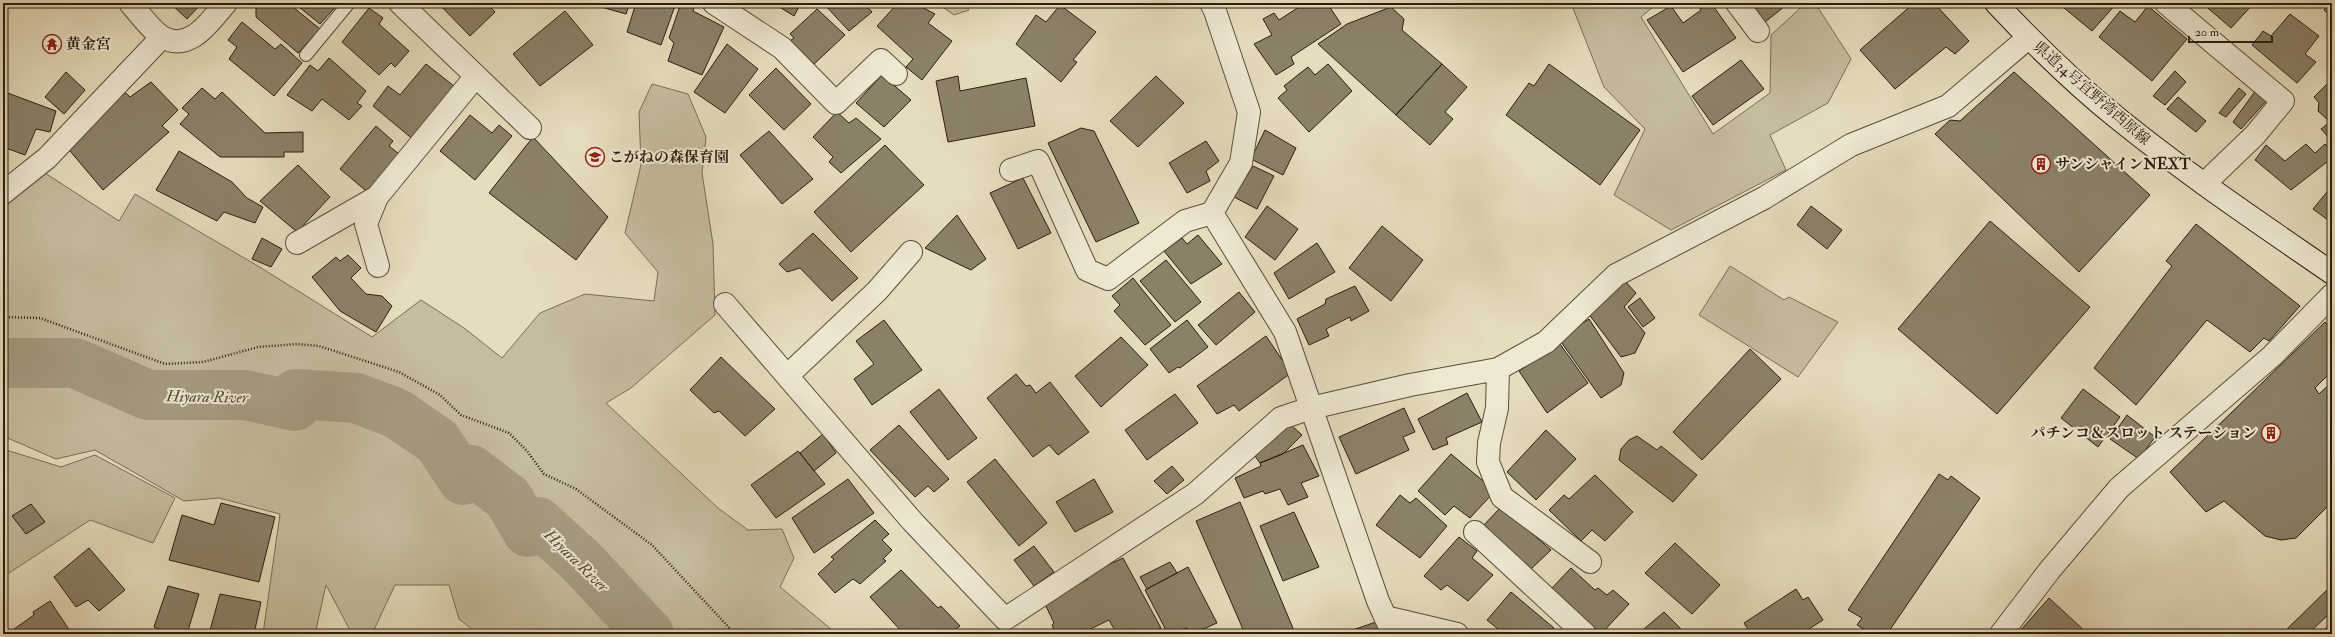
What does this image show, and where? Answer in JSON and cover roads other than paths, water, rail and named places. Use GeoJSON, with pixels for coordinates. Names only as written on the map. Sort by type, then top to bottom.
{"type":"FeatureCollection","features":[{"type":"Feature","properties":{"kind":"street"},"geometry":{"type":"LineString","coordinates":[[130,3],[162,37],[182,42],[199,34],[226,3]]}},
{"type":"Feature","properties":{"kind":"street"},"geometry":{"type":"LineString","coordinates":[[400,3],[530,128]]}},
{"type":"Feature","properties":{"kind":"street"},"geometry":{"type":"LineString","coordinates":[[714,3],[782,48],[836,103],[881,60],[896,74]]}},
{"type":"Feature","properties":{"kind":"street"},"geometry":{"type":"LineString","coordinates":[[1738,3],[1758,31]]}},
{"type":"Feature","properties":{"kind":"street","name":"県道34号宜野湾西原線"},"geometry":{"type":"LineString","coordinates":[[1996,3],[2028,38],[2063,71],[2121,121],[2204,184],[2332,273]]}},
{"type":"Feature","properties":{"kind":"street"},"geometry":{"type":"LineString","coordinates":[[2166,3],[2283,101],[2255,135],[2204,184]]}},
{"type":"Feature","properties":{"kind":"street"},"geometry":{"type":"LineString","coordinates":[[1011,170],[1038,161],[1087,270],[1108,279],[1185,221],[1212,213],[1241,163],[1249,112],[1218,6]]}},
{"type":"Feature","properties":{"kind":"street"},"geometry":{"type":"LineString","coordinates":[[3,193],[47,158],[162,37]]}},
{"type":"Feature","properties":{"kind":"street"},"geometry":{"type":"LineString","coordinates":[[725,304],[912,521],[1009,627],[1195,494],[1281,418],[1311,408],[1410,384],[1498,369],[1546,342],[1616,275],[1764,198],[1851,145],[1948,106],[2028,38]]}},
{"type":"Feature","properties":{"kind":"street"},"geometry":{"type":"LineString","coordinates":[[378,266],[366,224],[377,197],[476,76]]}},
{"type":"Feature","properties":{"kind":"street"},"geometry":{"type":"LineString","coordinates":[[297,243],[377,197]]}},
{"type":"Feature","properties":{"kind":"street"},"geometry":{"type":"LineString","coordinates":[[1212,213],[1285,332],[1389,626],[1457,634]]}},
{"type":"Feature","properties":{"kind":"street"},"geometry":{"type":"LineString","coordinates":[[787,376],[877,291],[911,252]]}},
{"type":"Feature","properties":{"kind":"street"},"geometry":{"type":"LineString","coordinates":[[2001,634],[2049,571],[2119,488],[2272,356],[2332,295]]}},
{"type":"Feature","properties":{"kind":"street"},"geometry":{"type":"LineString","coordinates":[[1498,369],[1497,408],[1489,443],[1488,462],[1502,497],[1590,562]]}},
{"type":"Feature","properties":{"kind":"street"},"geometry":{"type":"LineString","coordinates":[[1475,532],[1585,634]]}},
{"type":"Feature","properties":{"kind":"lane"},"geometry":{"type":"LineString","coordinates":[[306,54],[349,3]]}},
{"type":"Feature","properties":{"kind":"waterway","name":"Hiyara River"},"geometry":{"type":"LineString","coordinates":[[3,363],[75,363],[148,395],[245,395],[295,406],[296,394],[356,398],[396,413],[437,441],[463,480],[471,470],[508,498],[528,532],[538,522],[581,561],[649,634]]}},
{"type":"Feature","properties":{"kind":"place","name":"黄金宮"},"geometry":{"type":"Point","coordinates":[52,44]}},
{"type":"Feature","properties":{"kind":"place","name":"こがねの森保育園"},"geometry":{"type":"Point","coordinates":[595,157]}},
{"type":"Feature","properties":{"kind":"place","name":"サンシャインNEXT"},"geometry":{"type":"Point","coordinates":[2041,164]}},
{"type":"Feature","properties":{"kind":"place","name":"パチンコ＆スロット ステーション"},"geometry":{"type":"Point","coordinates":[2271,433]}}]}
